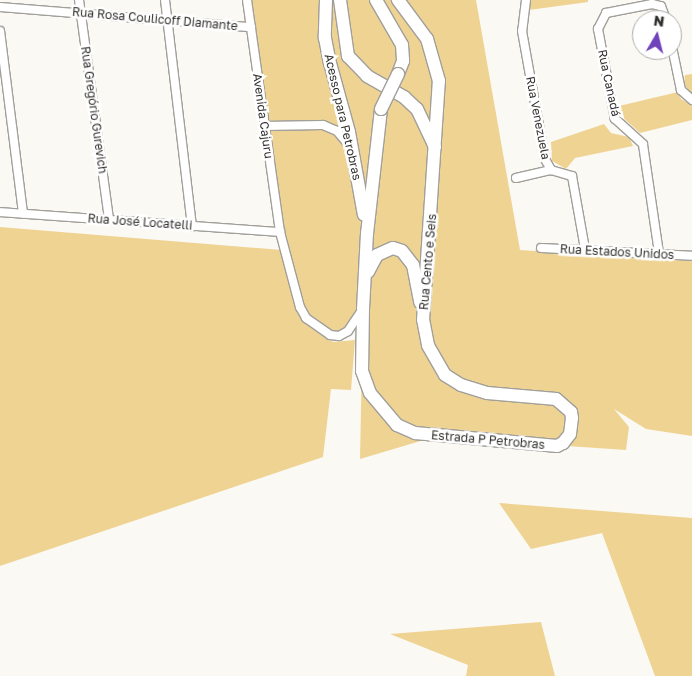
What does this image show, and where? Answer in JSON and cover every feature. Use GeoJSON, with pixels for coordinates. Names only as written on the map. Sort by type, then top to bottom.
{"type":"FeatureCollection","features":[{"type":"Feature","properties":{"kind":"main road","name":"Acesso para Petrobras"},"geometry":{"type":"LineString","coordinates":[[326,0],[327,46],[354,163],[367,233]]}},
{"type":"Feature","properties":{"kind":"main road"},"geometry":{"type":"LineString","coordinates":[[340,0],[348,56],[367,76],[404,97],[417,109],[436,150]]}},
{"type":"Feature","properties":{"kind":"main road","name":"Acesso para Petrobras"},"geometry":{"type":"LineString","coordinates":[[362,370],[363,309],[367,275],[367,233],[381,109],[398,74],[402,61],[402,45],[376,0]]}},
{"type":"Feature","properties":{"kind":"main road"},"geometry":{"type":"LineString","coordinates":[[398,0],[427,39],[436,62],[440,101],[436,150]]}},
{"type":"Feature","properties":{"kind":"main road","name":"Rua Cento e Seis"},"geometry":{"type":"LineString","coordinates":[[436,150],[423,320],[428,346],[436,364],[461,385],[487,392],[556,399],[571,412],[572,418],[566,440],[557,446]]}},
{"type":"Feature","properties":{"kind":"main road"},"geometry":{"type":"LineString","coordinates":[[367,275],[377,255],[393,248],[402,251],[413,264],[423,320]]}},
{"type":"Feature","properties":{"kind":"main road","name":"Estrada P Petrobras"},"geometry":{"type":"LineString","coordinates":[[362,370],[370,393],[380,409],[397,425],[415,433],[557,446]]}},
{"type":"Feature","properties":{"kind":"street","name":"Rua Gregório Gurevich"},"geometry":{"type":"LineString","coordinates":[[79,0],[110,220]]}},
{"type":"Feature","properties":{"kind":"street"},"geometry":{"type":"LineString","coordinates":[[164,0],[192,226]]}},
{"type":"Feature","properties":{"kind":"street","name":"Avenida Cajuru"},"geometry":{"type":"LineString","coordinates":[[247,0],[280,232],[306,318],[330,335],[339,336],[348,331],[363,309]]}},
{"type":"Feature","properties":{"kind":"street","name":"Rua Venezuela"},"geometry":{"type":"LineString","coordinates":[[526,0],[522,31],[545,159],[551,170],[572,176],[585,249]]}},
{"type":"Feature","properties":{"kind":"street","name":"Rua Canadá"},"geometry":{"type":"LineString","coordinates":[[659,253],[643,144],[615,119],[598,29],[600,21],[606,13],[652,4],[661,6],[662,10]]}},
{"type":"Feature","properties":{"kind":"street","name":"Rua Rosa Coulicoff Diamante"},"geometry":{"type":"LineString","coordinates":[[0,7],[251,27]]}},
{"type":"Feature","properties":{"kind":"street"},"geometry":{"type":"LineString","coordinates":[[0,31],[22,214]]}},
{"type":"Feature","properties":{"kind":"street"},"geometry":{"type":"LineString","coordinates":[[675,60],[681,90],[692,100]]}},
{"type":"Feature","properties":{"kind":"street"},"geometry":{"type":"LineString","coordinates":[[264,126],[330,128],[344,136],[354,163]]}},
{"type":"Feature","properties":{"kind":"street"},"geometry":{"type":"LineString","coordinates":[[516,178],[551,170]]}},
{"type":"Feature","properties":{"kind":"street","name":"Rua José Locatelli"},"geometry":{"type":"LineString","coordinates":[[0,212],[280,232]]}},
{"type":"Feature","properties":{"kind":"street","name":"Rua Estados Unidos"},"geometry":{"type":"LineString","coordinates":[[541,248],[692,256]]}},
{"type":"Feature","properties":{"kind":"shaded area"},"geometry":{"type":"Polygon","coordinates":[[[247,0],[400,0],[417,15],[405,0],[476,0],[520,250],[692,261],[692,436],[646,429],[614,409],[629,427],[626,450],[434,437],[360,459],[363,310],[339,336],[306,318],[297,299],[303,322],[333,342],[355,340],[351,390],[331,389],[323,457],[0,566],[0,227],[282,250],[247,0]]]}},
{"type":"Feature","properties":{"kind":"shaded area"},"geometry":{"type":"Polygon","coordinates":[[[530,0],[588,0],[588,2],[529,10],[530,0]]]}},
{"type":"Feature","properties":{"kind":"shaded area"},"geometry":{"type":"Polygon","coordinates":[[[692,74],[692,95],[684,84],[685,75],[692,74]]]}},
{"type":"Feature","properties":{"kind":"shaded area"},"geometry":{"type":"Polygon","coordinates":[[[678,92],[681,99],[692,105],[692,120],[640,133],[619,114],[619,106],[678,92]]]}},
{"type":"Feature","properties":{"kind":"shaded area"},"geometry":{"type":"Polygon","coordinates":[[[604,124],[611,133],[629,137],[633,146],[575,158],[566,169],[552,161],[551,142],[604,124]]]}},
{"type":"Feature","properties":{"kind":"shaded area"},"geometry":{"type":"Polygon","coordinates":[[[499,503],[692,518],[692,676],[655,676],[602,533],[531,549],[499,503]]]}},
{"type":"Feature","properties":{"kind":"shaded area"},"geometry":{"type":"Polygon","coordinates":[[[541,622],[555,676],[466,676],[468,665],[390,634],[541,622]]]}}]}
